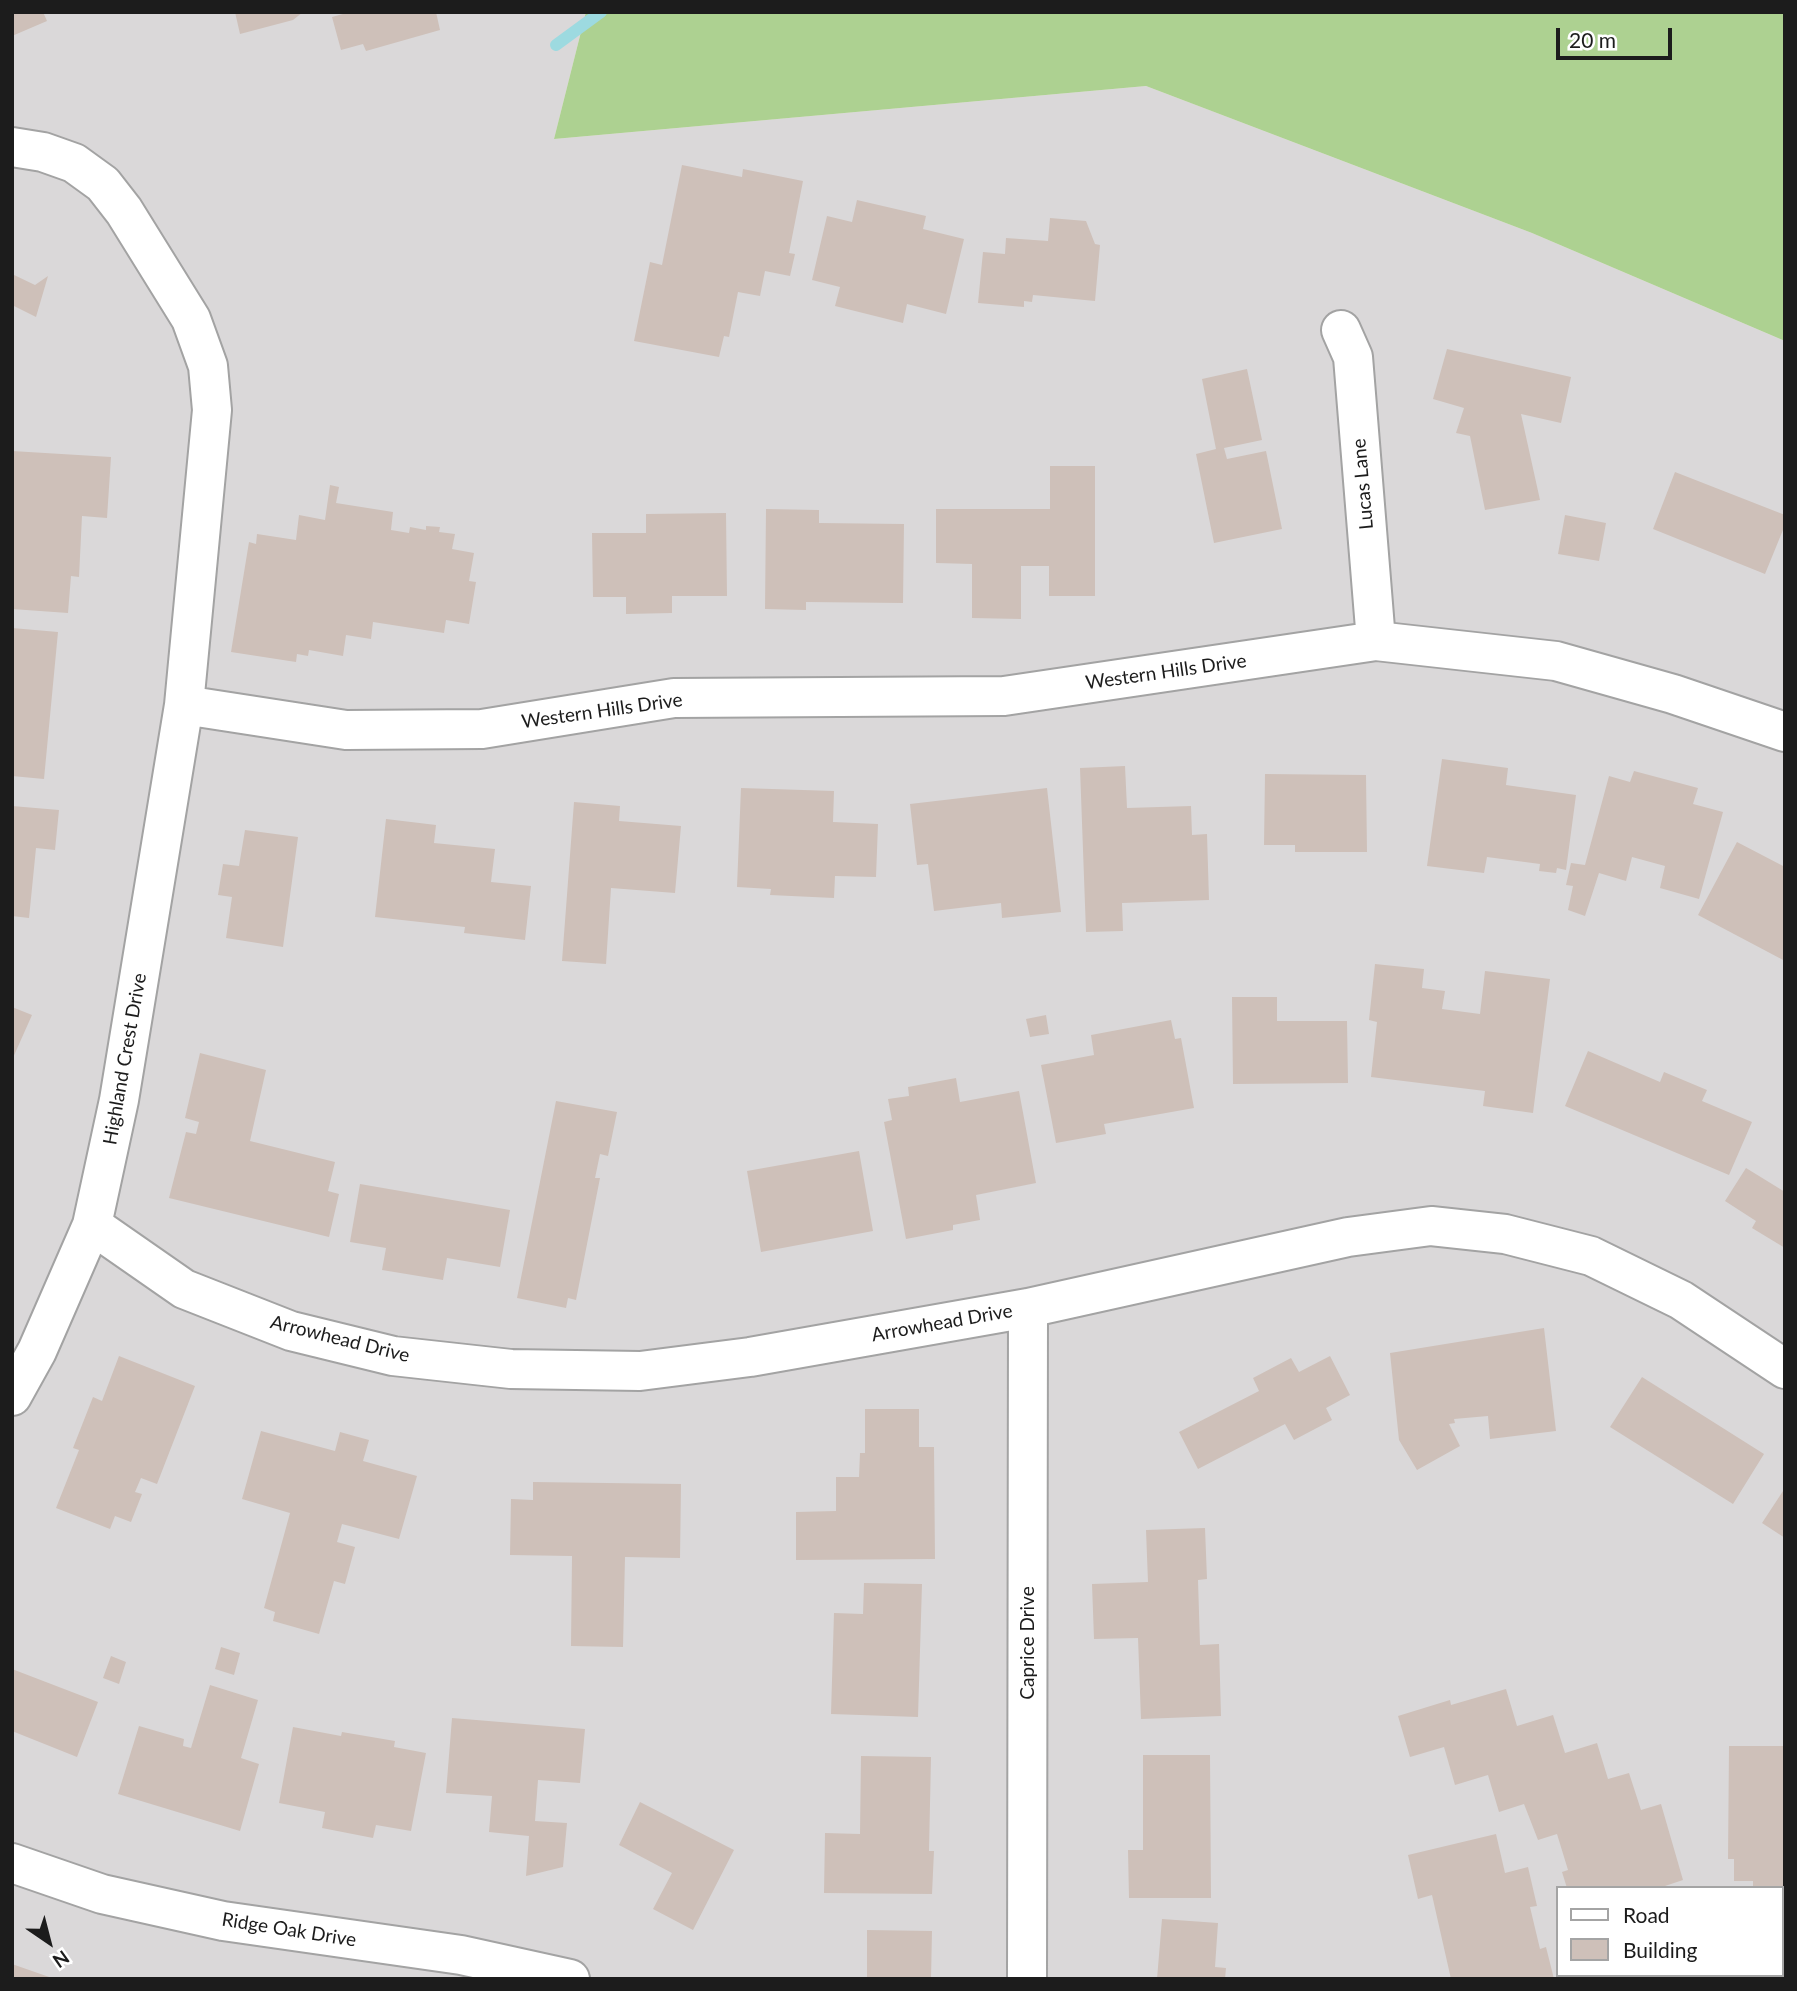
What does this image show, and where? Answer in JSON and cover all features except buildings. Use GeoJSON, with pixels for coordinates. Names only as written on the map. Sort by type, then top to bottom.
{"type":"FeatureCollection","features":[{"type":"Feature","properties":{"kind":"street"},"geometry":{"type":"LineString","coordinates":[[12,148],[43,152],[74,163],[103,184],[124,211],[191,319],[208,366],[212,410],[184,705]]}},
{"type":"Feature","properties":{"kind":"street","name":"Lucas Lane"},"geometry":{"type":"LineString","coordinates":[[1341,330],[1353,357],[1376,641]]}},
{"type":"Feature","properties":{"kind":"street","name":"Western Hills Drive"},"geometry":{"type":"LineString","coordinates":[[184,705],[346,730],[482,729],[674,698],[1004,696],[1376,641],[1556,661],[1674,694],[1785,732]]}},
{"type":"Feature","properties":{"kind":"street","name":"Highland Crest Drive"},"geometry":{"type":"LineString","coordinates":[[12,1396],[37,1351],[92,1225],[119,1100],[184,705]]}},
{"type":"Feature","properties":{"kind":"street","name":"Arrowhead Drive"},"geometry":{"type":"LineString","coordinates":[[92,1225],[184,1289],[291,1331],[393,1356],[511,1369],[640,1371],[750,1357],[1028,1308],[1349,1237],[1431,1226],[1505,1234],[1591,1256],[1681,1300],[1785,1369]]}},
{"type":"Feature","properties":{"kind":"street","name":"Caprice Drive"},"geometry":{"type":"LineString","coordinates":[[1027,1979],[1028,1308]]}},
{"type":"Feature","properties":{"kind":"street","name":"Ridge Oak Drive"},"geometry":{"type":"LineString","coordinates":[[12,1863],[102,1894],[223,1921],[461,1955],[570,1979]]}},
{"type":"Feature","properties":{"kind":"shaded area"},"geometry":{"type":"Polygon","coordinates":[[[12,12],[586,12],[554,139],[1146,86],[1532,233],[1785,341],[1785,1979],[12,1979],[12,12]]]}},
{"type":"Feature","properties":{"kind":"green space"},"geometry":{"type":"Polygon","coordinates":[[[586,12],[1785,12],[1785,341],[1532,233],[1146,86],[554,139],[586,12]]]}},
{"type":"Feature","properties":{"kind":"waterway"},"geometry":{"type":"LineString","coordinates":[[556,45],[601,12]]}}]}
